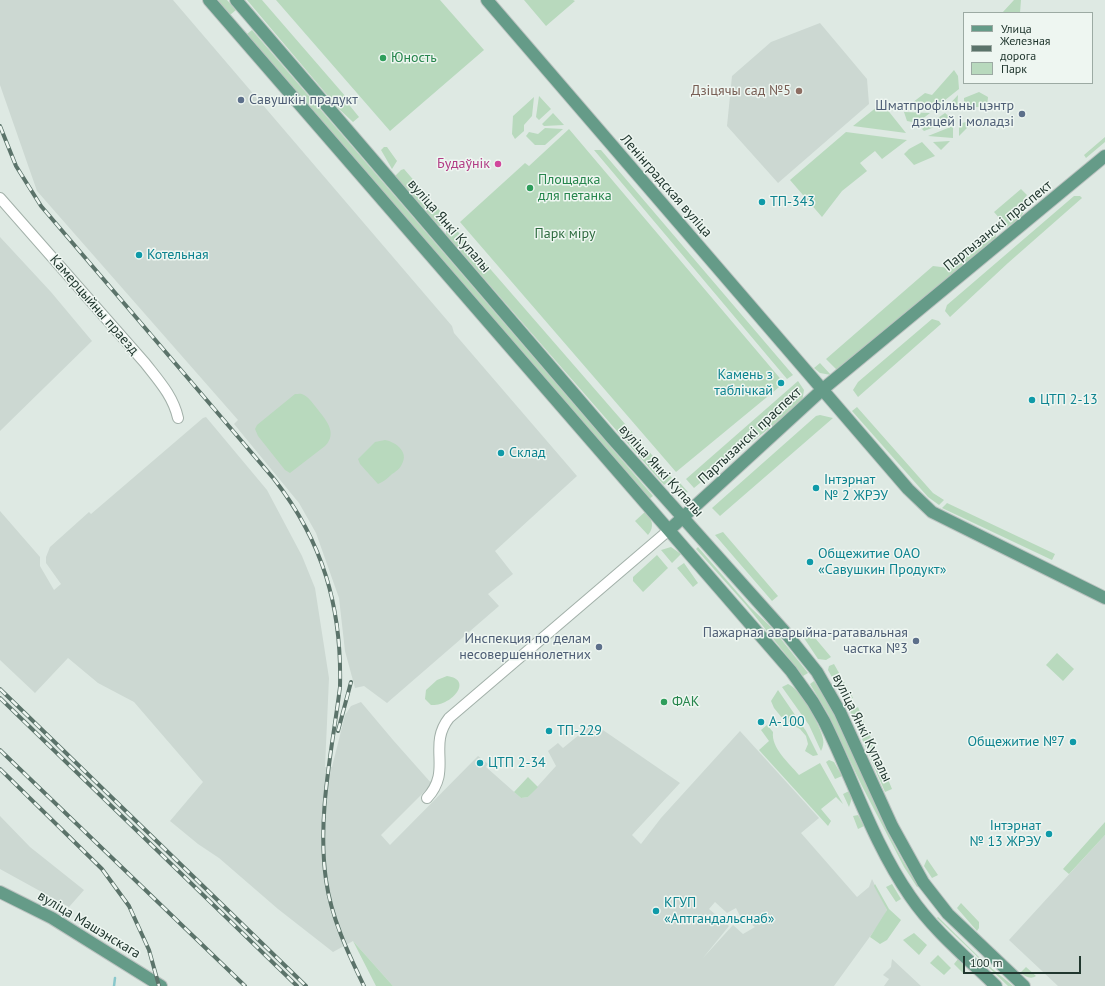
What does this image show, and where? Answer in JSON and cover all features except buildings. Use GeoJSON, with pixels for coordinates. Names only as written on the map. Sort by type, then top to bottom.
{"type":"FeatureCollection","features":[{"type":"Feature","properties":{"kind":"main road"},"geometry":{"type":"LineString","coordinates":[[209,0],[791,671],[813,702],[838,749],[891,867],[922,912],[996,986]]}},
{"type":"Feature","properties":{"kind":"main road","name":"вуліца Янкі Купалы"},"geometry":{"type":"LineString","coordinates":[[236,0],[596,419],[785,632],[817,672],[840,712],[892,826],[909,858],[936,900],[980,946],[1024,986]]}},
{"type":"Feature","properties":{"kind":"main road","name":"Ленінградская вуліца"},"geometry":{"type":"LineString","coordinates":[[488,0],[594,126],[908,488],[932,512],[1105,598]]}},
{"type":"Feature","properties":{"kind":"main road"},"geometry":{"type":"LineString","coordinates":[[234,29],[249,15]]}},
{"type":"Feature","properties":{"kind":"main road","name":"Партызанскі праспект"},"geometry":{"type":"LineString","coordinates":[[669,530],[684,518],[823,389],[1105,156]]}},
{"type":"Feature","properties":{"kind":"main road","name":"вуліца Машэнскага"},"geometry":{"type":"LineString","coordinates":[[0,892],[52,918],[161,986]]}},
{"type":"Feature","properties":{"kind":"main road"},"geometry":{"type":"LineString","coordinates":[[922,912],[936,900]]}},
{"type":"Feature","properties":{"kind":"street","name":"Камерцыйны праезд"},"geometry":{"type":"LineString","coordinates":[[0,198],[145,363],[165,389],[176,409],[178,418]]}},
{"type":"Feature","properties":{"kind":"street","name":"Партызанскі праспект"},"geometry":{"type":"LineString","coordinates":[[427,798],[434,790],[440,778],[439,739],[441,731],[450,718],[669,530]]}},
{"type":"Feature","properties":{"kind":"shaded area"},"geometry":{"type":"Polygon","coordinates":[[[0,0],[173,0],[452,326],[454,333],[577,476],[495,551],[513,574],[488,594],[499,606],[387,703],[364,686],[355,688],[345,651],[339,598],[316,533],[299,503],[234,424],[238,420],[37,191],[0,85],[0,0]]]}},
{"type":"Feature","properties":{"kind":"shaded area","name":"Дзіцячы сад №5"},"geometry":{"type":"Polygon","coordinates":[[[820,23],[867,79],[869,104],[778,183],[727,126],[732,76],[771,42],[820,23]]]}},
{"type":"Feature","properties":{"kind":"shaded area"},"geometry":{"type":"Polygon","coordinates":[[[0,237],[51,292],[92,341],[0,431],[0,237]]]}},
{"type":"Feature","properties":{"kind":"shaded area"},"geometry":{"type":"Polygon","coordinates":[[[206,417],[267,490],[302,556],[315,588],[329,678],[325,767],[332,767],[345,715],[351,706],[361,702],[432,784],[381,835],[390,845],[478,756],[488,764],[486,767],[521,798],[528,797],[556,766],[548,751],[558,743],[563,748],[591,725],[596,731],[600,728],[680,783],[632,835],[641,844],[661,818],[740,731],[819,818],[801,833],[857,897],[869,887],[872,879],[887,910],[882,920],[834,986],[393,986],[353,941],[333,952],[278,909],[219,858],[198,844],[170,821],[203,782],[134,702],[98,683],[68,658],[35,693],[0,660],[0,511],[40,557],[40,566],[54,590],[61,584],[46,563],[46,557],[50,547],[89,512],[91,514],[206,417]],[[715,902],[709,909],[729,926],[703,958],[733,925],[743,934],[755,927],[740,916],[736,908],[727,913],[715,902]]]}},
{"type":"Feature","properties":{"kind":"shaded area"},"geometry":{"type":"Polygon","coordinates":[[[0,816],[30,847],[84,890],[69,907],[0,869],[0,816]]]}},
{"type":"Feature","properties":{"kind":"shaded area"},"geometry":{"type":"Polygon","coordinates":[[[1105,835],[1105,986],[1058,986],[1009,940],[1105,835]]]}},
{"type":"Feature","properties":{"kind":"shaded area"},"geometry":{"type":"Polygon","coordinates":[[[892,959],[921,986],[884,986],[889,979],[883,975],[891,967],[892,959]]]}},
{"type":"Feature","properties":{"kind":"green space"},"geometry":{"type":"Polygon","coordinates":[[[218,0],[227,0],[236,10],[230,15],[218,0]]]}},
{"type":"Feature","properties":{"kind":"green space"},"geometry":{"type":"Polygon","coordinates":[[[247,0],[262,0],[346,97],[346,101],[359,117],[353,122],[339,109],[247,0]]]}},
{"type":"Feature","properties":{"kind":"green space"},"geometry":{"type":"Polygon","coordinates":[[[276,0],[440,0],[484,50],[390,131],[276,0]]]}},
{"type":"Feature","properties":{"kind":"green space"},"geometry":{"type":"Polygon","coordinates":[[[524,0],[573,0],[575,1],[546,26],[524,0]]]}},
{"type":"Feature","properties":{"kind":"green space"},"geometry":{"type":"Polygon","coordinates":[[[1014,0],[1021,0],[1020,12],[1003,12],[1014,0]]]}},
{"type":"Feature","properties":{"kind":"green space"},"geometry":{"type":"Polygon","coordinates":[[[252,30],[653,496],[648,500],[247,34],[252,30]]]}},
{"type":"Feature","properties":{"kind":"green space"},"geometry":{"type":"Polygon","coordinates":[[[954,70],[958,76],[959,89],[935,108],[908,106],[925,93],[932,95],[954,70]]]}},
{"type":"Feature","properties":{"kind":"green space"},"geometry":{"type":"Polygon","coordinates":[[[979,92],[988,97],[987,107],[964,107],[964,98],[979,92]]]}},
{"type":"Feature","properties":{"kind":"green space"},"geometry":{"type":"Polygon","coordinates":[[[958,95],[957,110],[945,109],[958,95]]]}},
{"type":"Feature","properties":{"kind":"green space"},"geometry":{"type":"Polygon","coordinates":[[[539,96],[551,109],[539,120],[536,117],[539,96]]]}},
{"type":"Feature","properties":{"kind":"green space"},"geometry":{"type":"Polygon","coordinates":[[[534,97],[532,116],[524,125],[524,131],[515,139],[512,134],[513,116],[534,97]]]}},
{"type":"Feature","properties":{"kind":"green space"},"geometry":{"type":"Polygon","coordinates":[[[882,103],[906,133],[853,126],[882,103]]]}},
{"type":"Feature","properties":{"kind":"green space"},"geometry":{"type":"Polygon","coordinates":[[[904,112],[930,113],[917,123],[907,121],[904,112]]]}},
{"type":"Feature","properties":{"kind":"green space"},"geometry":{"type":"Polygon","coordinates":[[[553,113],[564,125],[544,126],[542,124],[553,113]]]}},
{"type":"Feature","properties":{"kind":"green space"},"geometry":{"type":"Polygon","coordinates":[[[945,113],[953,120],[924,131],[922,129],[945,113]]]}},
{"type":"Feature","properties":{"kind":"green space"},"geometry":{"type":"Polygon","coordinates":[[[976,119],[959,136],[959,124],[976,119]]]}},
{"type":"Feature","properties":{"kind":"green space"},"geometry":{"type":"Polygon","coordinates":[[[953,126],[953,138],[928,136],[953,126]]]}},
{"type":"Feature","properties":{"kind":"green space"},"geometry":{"type":"Polygon","coordinates":[[[545,128],[563,129],[545,145],[535,145],[526,136],[529,132],[538,134],[545,128]]]}},
{"type":"Feature","properties":{"kind":"green space","name":"Парк міру"},"geometry":{"type":"Polygon","coordinates":[[[569,129],[784,383],[676,472],[460,222],[525,163],[529,166],[569,129]]]}},
{"type":"Feature","properties":{"kind":"green space"},"geometry":{"type":"Polygon","coordinates":[[[846,132],[907,140],[882,159],[875,151],[860,163],[867,171],[842,191],[822,217],[790,180],[846,132]]]}},
{"type":"Feature","properties":{"kind":"green space"},"geometry":{"type":"Polygon","coordinates":[[[1105,137],[1105,142],[1086,158],[1084,155],[1105,137]]]}},
{"type":"Feature","properties":{"kind":"green space"},"geometry":{"type":"Polygon","coordinates":[[[950,141],[941,150],[933,142],[950,141]]]}},
{"type":"Feature","properties":{"kind":"green space"},"geometry":{"type":"Polygon","coordinates":[[[922,142],[935,156],[914,165],[904,154],[909,149],[922,142]]]}},
{"type":"Feature","properties":{"kind":"green space"},"geometry":{"type":"Polygon","coordinates":[[[384,147],[387,147],[397,161],[392,169],[381,150],[384,147]]]}},
{"type":"Feature","properties":{"kind":"green space"},"geometry":{"type":"Polygon","coordinates":[[[594,150],[601,150],[793,375],[787,379],[594,150]]]}},
{"type":"Feature","properties":{"kind":"green space"},"geometry":{"type":"Polygon","coordinates":[[[404,169],[448,220],[442,226],[438,226],[395,176],[404,169]]]}},
{"type":"Feature","properties":{"kind":"green space"},"geometry":{"type":"Polygon","coordinates":[[[1021,189],[1027,195],[1023,200],[1027,207],[1019,220],[1007,227],[994,212],[1021,189]]]}},
{"type":"Feature","properties":{"kind":"green space"},"geometry":{"type":"Polygon","coordinates":[[[1074,196],[1080,196],[1082,198],[1008,263],[950,317],[945,311],[947,305],[1074,196]]]}},
{"type":"Feature","properties":{"kind":"green space"},"geometry":{"type":"Polygon","coordinates":[[[452,225],[672,478],[664,485],[446,235],[446,231],[452,225]]]}},
{"type":"Feature","properties":{"kind":"green space"},"geometry":{"type":"Polygon","coordinates":[[[995,229],[996,239],[839,372],[826,359],[933,266],[949,268],[995,229]]]}},
{"type":"Feature","properties":{"kind":"green space"},"geometry":{"type":"Polygon","coordinates":[[[932,319],[939,321],[941,324],[858,397],[853,390],[858,382],[932,319]]]}},
{"type":"Feature","properties":{"kind":"green space"},"geometry":{"type":"Polygon","coordinates":[[[820,363],[831,375],[820,373],[814,368],[820,363]]]}},
{"type":"Feature","properties":{"kind":"green space"},"geometry":{"type":"Polygon","coordinates":[[[798,381],[804,390],[802,402],[694,488],[686,479],[798,381]]]}},
{"type":"Feature","properties":{"kind":"green space"},"geometry":{"type":"Polygon","coordinates":[[[295,394],[303,394],[311,401],[329,425],[331,436],[325,446],[290,473],[285,470],[258,436],[255,429],[257,425],[295,394]]]}},
{"type":"Feature","properties":{"kind":"green space"},"geometry":{"type":"Polygon","coordinates":[[[857,407],[933,493],[944,500],[939,505],[928,497],[852,411],[857,407]]]}},
{"type":"Feature","properties":{"kind":"green space"},"geometry":{"type":"Polygon","coordinates":[[[820,415],[833,418],[720,516],[712,508],[816,416],[820,415]]]}},
{"type":"Feature","properties":{"kind":"green space"},"geometry":{"type":"Polygon","coordinates":[[[385,440],[397,445],[400,448],[404,455],[404,460],[399,469],[378,484],[360,464],[358,459],[375,442],[385,440]]]}},
{"type":"Feature","properties":{"kind":"green space"},"geometry":{"type":"Polygon","coordinates":[[[680,483],[688,492],[682,494],[673,490],[680,483]]]}},
{"type":"Feature","properties":{"kind":"green space"},"geometry":{"type":"Polygon","coordinates":[[[947,503],[1055,554],[1052,560],[942,508],[947,503]]]}},
{"type":"Feature","properties":{"kind":"green space"},"geometry":{"type":"Polygon","coordinates":[[[646,511],[652,523],[648,535],[635,521],[646,511]]]}},
{"type":"Feature","properties":{"kind":"green space"},"geometry":{"type":"Polygon","coordinates":[[[723,532],[778,596],[772,601],[715,535],[723,532]]]}},
{"type":"Feature","properties":{"kind":"green space"},"geometry":{"type":"Polygon","coordinates":[[[671,547],[681,554],[672,563],[661,550],[671,547]]]}},
{"type":"Feature","properties":{"kind":"green space"},"geometry":{"type":"Polygon","coordinates":[[[698,547],[750,607],[773,629],[808,673],[803,676],[746,605],[696,549],[698,547]]]}},
{"type":"Feature","properties":{"kind":"green space"},"geometry":{"type":"Polygon","coordinates":[[[657,555],[668,568],[643,592],[633,581],[633,577],[657,555]]]}},
{"type":"Feature","properties":{"kind":"green space"},"geometry":{"type":"Polygon","coordinates":[[[684,563],[698,583],[693,587],[677,568],[684,563]]]}},
{"type":"Feature","properties":{"kind":"green space"},"geometry":{"type":"Polygon","coordinates":[[[810,632],[831,657],[826,660],[818,659],[804,638],[810,632]]]}},
{"type":"Feature","properties":{"kind":"green space"},"geometry":{"type":"Polygon","coordinates":[[[1057,653],[1074,669],[1063,681],[1046,665],[1057,653]]]}},
{"type":"Feature","properties":{"kind":"green space"},"geometry":{"type":"Polygon","coordinates":[[[834,664],[853,698],[846,702],[828,670],[829,666],[834,664]]]}},
{"type":"Feature","properties":{"kind":"green space"},"geometry":{"type":"Polygon","coordinates":[[[447,676],[455,678],[459,682],[457,693],[445,702],[431,705],[425,699],[426,690],[437,680],[447,676]]]}},
{"type":"Feature","properties":{"kind":"green space"},"geometry":{"type":"Polygon","coordinates":[[[814,681],[829,706],[855,757],[890,836],[919,886],[917,887],[904,867],[862,786],[828,714],[810,684],[814,681]]]}},
{"type":"Feature","properties":{"kind":"green space"},"geometry":{"type":"Polygon","coordinates":[[[788,684],[798,692],[804,700],[818,725],[823,739],[821,751],[809,725],[782,687],[788,684]]]}},
{"type":"Feature","properties":{"kind":"green space"},"geometry":{"type":"Polygon","coordinates":[[[778,690],[806,731],[818,755],[813,756],[805,751],[808,744],[806,736],[800,729],[793,725],[787,724],[774,708],[771,701],[778,690]]]}},
{"type":"Feature","properties":{"kind":"green space"},"geometry":{"type":"Polygon","coordinates":[[[858,707],[892,789],[885,792],[850,711],[858,707]]]}},
{"type":"Feature","properties":{"kind":"green space"},"geometry":{"type":"Polygon","coordinates":[[[767,725],[773,732],[773,738],[778,749],[799,775],[820,763],[843,804],[836,797],[821,809],[831,821],[828,826],[759,750],[769,741],[761,730],[767,725]]]}},
{"type":"Feature","properties":{"kind":"green space"},"geometry":{"type":"Polygon","coordinates":[[[829,760],[834,762],[842,776],[835,779],[826,762],[829,760]]]}},
{"type":"Feature","properties":{"kind":"green space"},"geometry":{"type":"Polygon","coordinates":[[[528,777],[538,787],[528,797],[521,798],[514,792],[528,777]]]}},
{"type":"Feature","properties":{"kind":"green space"},"geometry":{"type":"Polygon","coordinates":[[[849,791],[852,798],[849,807],[843,794],[849,791]]]}},
{"type":"Feature","properties":{"kind":"green space"},"geometry":{"type":"Polygon","coordinates":[[[858,815],[864,826],[858,829],[853,816],[858,815]]]}},
{"type":"Feature","properties":{"kind":"green space"},"geometry":{"type":"Polygon","coordinates":[[[1105,822],[1105,835],[1069,874],[1063,869],[1105,822]]]}},
{"type":"Feature","properties":{"kind":"green space"},"geometry":{"type":"Polygon","coordinates":[[[927,859],[938,875],[932,878],[924,866],[927,859]]]}},
{"type":"Feature","properties":{"kind":"green space"},"geometry":{"type":"Polygon","coordinates":[[[875,884],[889,909],[901,920],[887,940],[880,944],[870,937],[887,910],[874,886],[875,884]]]}},
{"type":"Feature","properties":{"kind":"green space"},"geometry":{"type":"Polygon","coordinates":[[[892,884],[901,899],[896,902],[886,887],[892,884]]]}},
{"type":"Feature","properties":{"kind":"green space"},"geometry":{"type":"Polygon","coordinates":[[[961,903],[979,922],[979,928],[977,931],[957,908],[961,903]]]}},
{"type":"Feature","properties":{"kind":"green space"},"geometry":{"type":"Polygon","coordinates":[[[938,917],[983,961],[1013,986],[1008,986],[937,918],[938,917]]]}},
{"type":"Feature","properties":{"kind":"green space"},"geometry":{"type":"Polygon","coordinates":[[[914,933],[927,945],[919,955],[903,940],[914,933]]]}},
{"type":"Feature","properties":{"kind":"green space"},"geometry":{"type":"Polygon","coordinates":[[[353,941],[393,986],[376,986],[353,941]]]}},
{"type":"Feature","properties":{"kind":"green space"},"geometry":{"type":"Polygon","coordinates":[[[938,955],[951,968],[944,975],[930,963],[938,955]]]}},
{"type":"Feature","properties":{"kind":"green space"},"geometry":{"type":"Polygon","coordinates":[[[958,959],[965,967],[964,974],[954,964],[958,959]]]}},
{"type":"Feature","properties":{"kind":"green space"},"geometry":{"type":"Polygon","coordinates":[[[1026,967],[1036,976],[1030,978],[1020,973],[1026,967]]]}},
{"type":"Feature","properties":{"kind":"waterway"},"geometry":{"type":"LineString","coordinates":[[114,986],[115,978]]}},
{"type":"Feature","properties":{"kind":"railway"},"geometry":{"type":"LineString","coordinates":[[0,126],[16,166],[41,206],[274,479],[291,503],[317,551],[333,603],[340,658],[340,687],[324,808],[323,832],[326,880],[328,894],[336,921],[346,948],[364,986]]}},
{"type":"Feature","properties":{"kind":"railway"},"geometry":{"type":"LineString","coordinates":[[338,731],[351,682]]}},
{"type":"Feature","properties":{"kind":"railway"},"geometry":{"type":"LineString","coordinates":[[0,689],[306,986]]}},
{"type":"Feature","properties":{"kind":"railway"},"geometry":{"type":"LineString","coordinates":[[0,698],[297,986]]}},
{"type":"Feature","properties":{"kind":"railway"},"geometry":{"type":"LineString","coordinates":[[0,750],[245,986]]}},
{"type":"Feature","properties":{"kind":"railway"},"geometry":{"type":"LineString","coordinates":[[0,769],[102,869],[129,906],[149,950],[159,986]]}},
{"type":"Feature","properties":{"kind":"place","name":"Юность"},"geometry":{"type":"Point","coordinates":[383,58]}},
{"type":"Feature","properties":{"kind":"place","name":"Дзіцячы сад №5"},"geometry":{"type":"Point","coordinates":[799,91]}},
{"type":"Feature","properties":{"kind":"place","name":"Савушкін прадукт"},"geometry":{"type":"Point","coordinates":[241,100]}},
{"type":"Feature","properties":{"kind":"place","name":"Шматпрофільны цэнтр дзяцей і моладзі"},"geometry":{"type":"Point","coordinates":[1022,114]}},
{"type":"Feature","properties":{"kind":"place","name":"Будаўнік"},"geometry":{"type":"Point","coordinates":[498,164]}},
{"type":"Feature","properties":{"kind":"place","name":"Площадка для петанка"},"geometry":{"type":"Point","coordinates":[530,188]}},
{"type":"Feature","properties":{"kind":"place","name":"ТП-343"},"geometry":{"type":"Point","coordinates":[762,202]}},
{"type":"Feature","properties":{"kind":"place","name":"Котельная"},"geometry":{"type":"Point","coordinates":[139,255]}},
{"type":"Feature","properties":{"kind":"place","name":"Камень з таблічкай"},"geometry":{"type":"Point","coordinates":[781,383]}},
{"type":"Feature","properties":{"kind":"place","name":"ЦТП 2-13"},"geometry":{"type":"Point","coordinates":[1032,400]}},
{"type":"Feature","properties":{"kind":"place","name":"Склад"},"geometry":{"type":"Point","coordinates":[501,453]}},
{"type":"Feature","properties":{"kind":"place","name":"Інтэрнат № 2 ЖРЭУ"},"geometry":{"type":"Point","coordinates":[816,488]}},
{"type":"Feature","properties":{"kind":"place","name":"Общежитие ОАО «Савушкин Продукт»"},"geometry":{"type":"Point","coordinates":[810,562]}},
{"type":"Feature","properties":{"kind":"place","name":"Пажарная аварыйна-ратавальная частка №3"},"geometry":{"type":"Point","coordinates":[916,641]}},
{"type":"Feature","properties":{"kind":"place","name":"Инспекция по делам несовершеннолетних"},"geometry":{"type":"Point","coordinates":[599,647]}},
{"type":"Feature","properties":{"kind":"place","name":"ФАК"},"geometry":{"type":"Point","coordinates":[664,702]}},
{"type":"Feature","properties":{"kind":"place","name":"А-100"},"geometry":{"type":"Point","coordinates":[761,722]}},
{"type":"Feature","properties":{"kind":"place","name":"ТП-229"},"geometry":{"type":"Point","coordinates":[549,731]}},
{"type":"Feature","properties":{"kind":"place","name":"Общежитие №7"},"geometry":{"type":"Point","coordinates":[1073,742]}},
{"type":"Feature","properties":{"kind":"place","name":"ЦТП 2-34"},"geometry":{"type":"Point","coordinates":[480,763]}},
{"type":"Feature","properties":{"kind":"place","name":"Інтэрнат № 13 ЖРЭУ"},"geometry":{"type":"Point","coordinates":[1049,834]}},
{"type":"Feature","properties":{"kind":"place","name":"КГУП «Аптгандальснаб»"},"geometry":{"type":"Point","coordinates":[656,911]}}]}
